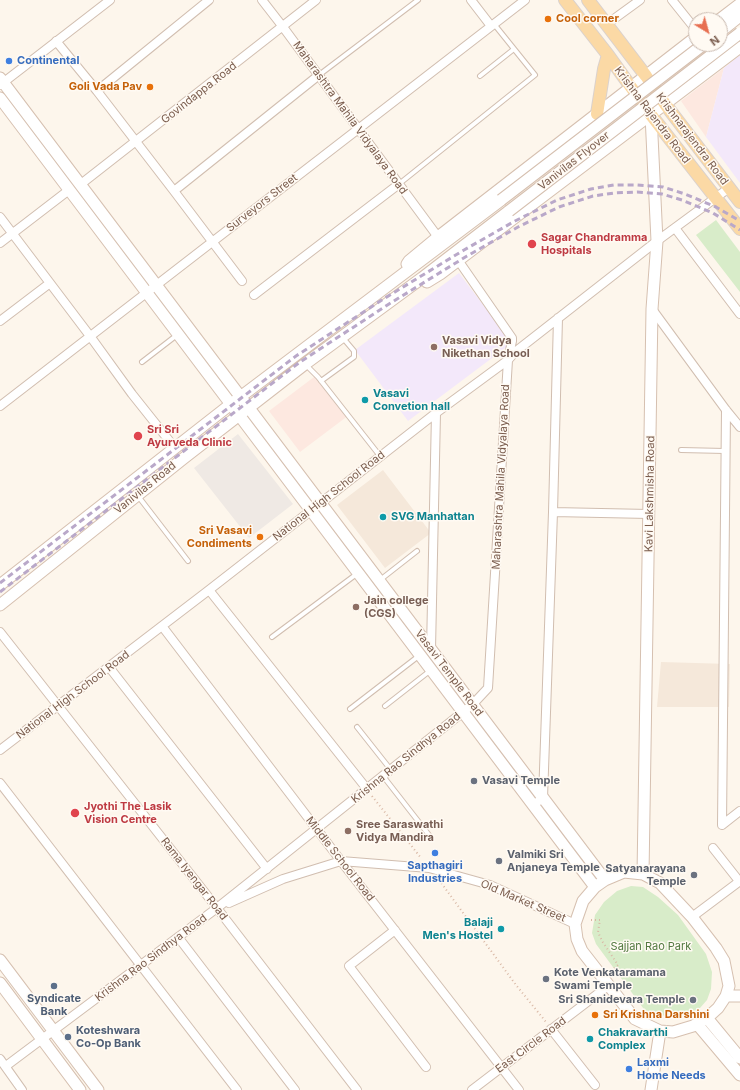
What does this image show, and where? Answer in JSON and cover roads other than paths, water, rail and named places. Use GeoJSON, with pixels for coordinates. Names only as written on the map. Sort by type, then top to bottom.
{"type":"FeatureCollection","features":[{"type":"Feature","properties":{"kind":"main road","name":"Krishna Rajendra Road"},"geometry":{"type":"LineString","coordinates":[[565,0],[608,55],[651,115],[740,229]]}},
{"type":"Feature","properties":{"kind":"main road","name":"Krishna Rajendra Road"},"geometry":{"type":"LineString","coordinates":[[588,0],[646,76]]}},
{"type":"Feature","properties":{"kind":"main road"},"geometry":{"type":"LineString","coordinates":[[728,13],[740,4]]}},
{"type":"Feature","properties":{"kind":"main road"},"geometry":{"type":"LineString","coordinates":[[728,26],[740,16]]}},
{"type":"Feature","properties":{"kind":"main road","name":"Vanivilas Flyover"},"geometry":{"type":"LineString","coordinates":[[408,288],[740,33]]}},
{"type":"Feature","properties":{"kind":"main road"},"geometry":{"type":"LineString","coordinates":[[395,281],[409,262],[438,237],[688,43]]}},
{"type":"Feature","properties":{"kind":"main road"},"geometry":{"type":"LineString","coordinates":[[408,288],[429,281],[440,274],[740,47]]}},
{"type":"Feature","properties":{"kind":"main road","name":"Vanivilas Flyover"},"geometry":{"type":"LineString","coordinates":[[395,281],[694,52]]}},
{"type":"Feature","properties":{"kind":"main road"},"geometry":{"type":"LineString","coordinates":[[597,114],[608,55]]}},
{"type":"Feature","properties":{"kind":"main road","name":"Krishnarajendra Road"},"geometry":{"type":"LineString","coordinates":[[646,76],[665,104],[740,202]]}},
{"type":"Feature","properties":{"kind":"main road","name":"Vasavi Temple Road"},"geometry":{"type":"LineString","coordinates":[[1,81],[157,285],[605,880]]}},
{"type":"Feature","properties":{"kind":"main road","name":"Vasavi Temple Road"},"geometry":{"type":"LineString","coordinates":[[0,98],[596,887]]}},
{"type":"Feature","properties":{"kind":"main road","name":"Kavi Lakshmisha Road"},"geometry":{"type":"LineString","coordinates":[[644,874],[652,309],[657,241],[651,115]]}},
{"type":"Feature","properties":{"kind":"main road","name":"Vanivilas Road"},"geometry":{"type":"LineString","coordinates":[[0,584],[231,404],[395,281]]}},
{"type":"Feature","properties":{"kind":"main road","name":"Vanivilas Road"},"geometry":{"type":"LineString","coordinates":[[0,605],[239,415],[342,336],[408,288]]}},
{"type":"Feature","properties":{"kind":"main road"},"geometry":{"type":"LineString","coordinates":[[378,600],[388,591]]}},
{"type":"Feature","properties":{"kind":"main road"},"geometry":{"type":"LineString","coordinates":[[624,872],[644,874],[660,883],[692,916],[716,948],[724,961],[729,986],[726,996],[718,1008],[702,1021],[693,1026],[673,1032],[660,1032],[635,1019],[582,951],[577,939],[575,924],[583,901],[605,880],[624,872]]}},
{"type":"Feature","properties":{"kind":"main road"},"geometry":{"type":"LineString","coordinates":[[0,960],[98,1090]]}},
{"type":"Feature","properties":{"kind":"main road"},"geometry":{"type":"LineString","coordinates":[[0,983],[80,1090]]}},
{"type":"Feature","properties":{"kind":"main road"},"geometry":{"type":"LineString","coordinates":[[726,996],[740,996]]}},
{"type":"Feature","properties":{"kind":"main road"},"geometry":{"type":"LineString","coordinates":[[702,1021],[740,1058]]}},
{"type":"Feature","properties":{"kind":"main road"},"geometry":{"type":"LineString","coordinates":[[702,1021],[740,1075]]}},
{"type":"Feature","properties":{"kind":"main road"},"geometry":{"type":"LineString","coordinates":[[651,1090],[660,1032]]}},
{"type":"Feature","properties":{"kind":"street"},"geometry":{"type":"LineString","coordinates":[[1,81],[110,0]]}},
{"type":"Feature","properties":{"kind":"street"},"geometry":{"type":"LineString","coordinates":[[97,91],[209,0]]}},
{"type":"Feature","properties":{"kind":"street","name":"Maharashtra Mahila Vidyalaya Road"},"geometry":{"type":"LineString","coordinates":[[262,0],[283,26],[438,237]]}},
{"type":"Feature","properties":{"kind":"street","name":"Govindappa Road"},"geometry":{"type":"LineString","coordinates":[[80,184],[136,142],[316,0]]}},
{"type":"Feature","properties":{"kind":"street"},"geometry":{"type":"LineString","coordinates":[[471,0],[492,24]]}},
{"type":"Feature","properties":{"kind":"street","name":"Surveyors Street"},"geometry":{"type":"LineString","coordinates":[[0,406],[492,24],[525,0]]}},
{"type":"Feature","properties":{"kind":"street"},"geometry":{"type":"LineString","coordinates":[[607,24],[640,0]]}},
{"type":"Feature","properties":{"kind":"street"},"geometry":{"type":"LineString","coordinates":[[672,0],[688,20]]}},
{"type":"Feature","properties":{"kind":"street"},"geometry":{"type":"LineString","coordinates":[[56,41],[97,91],[242,281]]}},
{"type":"Feature","properties":{"kind":"street"},"geometry":{"type":"LineString","coordinates":[[174,191],[318,75]]}},
{"type":"Feature","properties":{"kind":"street"},"geometry":{"type":"LineString","coordinates":[[254,295],[399,184]]}},
{"type":"Feature","properties":{"kind":"street","name":"National High School Road"},"geometry":{"type":"LineString","coordinates":[[0,750],[209,590],[436,413],[508,360],[515,352],[657,241],[729,188]]}},
{"type":"Feature","properties":{"kind":"street"},"geometry":{"type":"LineString","coordinates":[[0,243],[69,190]]}},
{"type":"Feature","properties":{"kind":"street"},"geometry":{"type":"LineString","coordinates":[[0,217],[132,394],[175,448]]}},
{"type":"Feature","properties":{"kind":"street"},"geometry":{"type":"LineString","coordinates":[[675,228],[740,314]]}},
{"type":"Feature","properties":{"kind":"street","name":"Maharashtra Mahila Vidyalaya Road"},"geometry":{"type":"LineString","coordinates":[[458,260],[512,338],[508,360],[488,685],[487,689],[473,704]]}},
{"type":"Feature","properties":{"kind":"street"},"geometry":{"type":"LineString","coordinates":[[0,321],[50,283]]}},
{"type":"Feature","properties":{"kind":"street"},"geometry":{"type":"LineString","coordinates":[[652,309],[740,428]]}},
{"type":"Feature","properties":{"kind":"street"},"geometry":{"type":"LineString","coordinates":[[533,805],[543,798],[558,318]]}},
{"type":"Feature","properties":{"kind":"street"},"geometry":{"type":"LineString","coordinates":[[726,410],[722,825],[740,811]]}},
{"type":"Feature","properties":{"kind":"street"},"geometry":{"type":"LineString","coordinates":[[431,649],[436,413]]}},
{"type":"Feature","properties":{"kind":"street"},"geometry":{"type":"LineString","coordinates":[[553,512],[649,514]]}},
{"type":"Feature","properties":{"kind":"street"},"geometry":{"type":"LineString","coordinates":[[209,590],[367,789]]}},
{"type":"Feature","properties":{"kind":"street","name":"Middle School Road"},"geometry":{"type":"LineString","coordinates":[[162,626],[341,861],[519,1090]]}},
{"type":"Feature","properties":{"kind":"street","name":"Rama Iyengar Road"},"geometry":{"type":"LineString","coordinates":[[0,632],[217,908],[357,1090]]}},
{"type":"Feature","properties":{"kind":"street"},"geometry":{"type":"LineString","coordinates":[[109,667],[267,869]]}},
{"type":"Feature","properties":{"kind":"street","name":"Krishna Rao Sindhya Road"},"geometry":{"type":"LineString","coordinates":[[6,1066],[217,908],[473,704]]}},
{"type":"Feature","properties":{"kind":"street"},"geometry":{"type":"LineString","coordinates":[[0,783],[237,1090]]}},
{"type":"Feature","properties":{"kind":"street"},"geometry":{"type":"LineString","coordinates":[[692,916],[739,881],[713,848]]}},
{"type":"Feature","properties":{"kind":"street","name":"Old Market Street"},"geometry":{"type":"LineString","coordinates":[[217,908],[283,879],[341,861],[429,868],[490,885],[575,924]]}},
{"type":"Feature","properties":{"kind":"street"},"geometry":{"type":"LineString","coordinates":[[395,930],[349,966],[426,1067]]}},
{"type":"Feature","properties":{"kind":"street"},"geometry":{"type":"LineString","coordinates":[[178,937],[295,1090]]}},
{"type":"Feature","properties":{"kind":"street","name":"East Circle Road"},"geometry":{"type":"LineString","coordinates":[[472,1090],[608,986]]}},
{"type":"Feature","properties":{"kind":"street"},"geometry":{"type":"LineString","coordinates":[[551,1029],[595,1085]]}},
{"type":"Feature","properties":{"kind":"street"},"geometry":{"type":"LineString","coordinates":[[0,1059],[22,1090]]}},
{"type":"Feature","properties":{"kind":"lane"},"geometry":{"type":"LineString","coordinates":[[318,75],[418,0]]}},
{"type":"Feature","properties":{"kind":"lane"},"geometry":{"type":"LineString","coordinates":[[399,184],[535,75],[492,24]]}},
{"type":"Feature","properties":{"kind":"lane"},"geometry":{"type":"LineString","coordinates":[[480,76],[514,49]]}},
{"type":"Feature","properties":{"kind":"lane"},"geometry":{"type":"LineString","coordinates":[[142,362],[178,334]]}},
{"type":"Feature","properties":{"kind":"lane"},"geometry":{"type":"LineString","coordinates":[[322,381],[354,357],[354,351],[342,336]]}},
{"type":"Feature","properties":{"kind":"lane"},"geometry":{"type":"LineString","coordinates":[[305,364],[322,381],[380,456]]}},
{"type":"Feature","properties":{"kind":"lane"},"geometry":{"type":"LineString","coordinates":[[681,450],[725,451]]}},
{"type":"Feature","properties":{"kind":"lane"},"geometry":{"type":"LineString","coordinates":[[137,495],[188,561]]}},
{"type":"Feature","properties":{"kind":"lane"},"geometry":{"type":"LineString","coordinates":[[380,581],[417,551]]}},
{"type":"Feature","properties":{"kind":"lane"},"geometry":{"type":"LineString","coordinates":[[272,637],[358,573]]}},
{"type":"Feature","properties":{"kind":"lane"},"geometry":{"type":"LineString","coordinates":[[350,708],[420,655]]}},
{"type":"Feature","properties":{"kind":"lane"},"geometry":{"type":"LineString","coordinates":[[385,706],[432,670]]}},
{"type":"Feature","properties":{"kind":"lane"},"geometry":{"type":"LineString","coordinates":[[357,727],[391,770]]}},
{"type":"Feature","properties":{"kind":"lane"},"geometry":{"type":"LineString","coordinates":[[384,776],[429,835]]}},
{"type":"Feature","properties":{"kind":"railway"},"geometry":{"type":"LineString","coordinates":[[0,583],[296,356],[385,298],[464,250],[515,221],[557,200],[591,189],[614,185],[663,187],[685,194],[716,207],[740,221]]}},
{"type":"Feature","properties":{"kind":"railway"},"geometry":{"type":"LineString","coordinates":[[0,592],[300,362],[389,304],[467,256],[518,227],[559,207],[593,196],[637,192],[662,194],[682,200],[713,213],[740,230]]}},
{"type":"Feature","properties":{"kind":"place","name":"Cool corner"},"geometry":{"type":"Point","coordinates":[548,19]}},
{"type":"Feature","properties":{"kind":"place","name":"Continental"},"geometry":{"type":"Point","coordinates":[9,61]}},
{"type":"Feature","properties":{"kind":"place","name":"Goli Vada Pav"},"geometry":{"type":"Point","coordinates":[150,87]}},
{"type":"Feature","properties":{"kind":"place","name":"Sagar Chandramma Hospitals"},"geometry":{"type":"Point","coordinates":[532,244]}},
{"type":"Feature","properties":{"kind":"place","name":"Vasavi Vidya Nikethan School"},"geometry":{"type":"Point","coordinates":[434,347]}},
{"type":"Feature","properties":{"kind":"place","name":"Vasavi Convetion hall"},"geometry":{"type":"Point","coordinates":[365,400]}},
{"type":"Feature","properties":{"kind":"place","name":"Sri Sri Ayurveda Clinic"},"geometry":{"type":"Point","coordinates":[138,436]}},
{"type":"Feature","properties":{"kind":"place","name":"SVG Manhattan"},"geometry":{"type":"Point","coordinates":[383,517]}},
{"type":"Feature","properties":{"kind":"place","name":"Sri Vasavi Condiments"},"geometry":{"type":"Point","coordinates":[260,537]}},
{"type":"Feature","properties":{"kind":"place","name":"Jain college (CGS)"},"geometry":{"type":"Point","coordinates":[356,607]}},
{"type":"Feature","properties":{"kind":"place","name":"Vasavi Temple"},"geometry":{"type":"Point","coordinates":[474,781]}},
{"type":"Feature","properties":{"kind":"place","name":"Jyothi The Lasik Vision Centre"},"geometry":{"type":"Point","coordinates":[75,813]}},
{"type":"Feature","properties":{"kind":"place","name":"Sree Saraswathi Vidya Mandira"},"geometry":{"type":"Point","coordinates":[348,831]}},
{"type":"Feature","properties":{"kind":"place","name":"Sapthagiri Industries"},"geometry":{"type":"Point","coordinates":[435,853]}},
{"type":"Feature","properties":{"kind":"place","name":"Valmiki Sri Anjaneya Temple"},"geometry":{"type":"Point","coordinates":[499,861]}},
{"type":"Feature","properties":{"kind":"place","name":"Satyanarayana Temple"},"geometry":{"type":"Point","coordinates":[694,875]}},
{"type":"Feature","properties":{"kind":"place","name":"Balaji Men's Hostel"},"geometry":{"type":"Point","coordinates":[501,929]}},
{"type":"Feature","properties":{"kind":"place","name":"Kote Venkataramana Swami Temple"},"geometry":{"type":"Point","coordinates":[546,979]}},
{"type":"Feature","properties":{"kind":"place","name":"Syndicate Bank"},"geometry":{"type":"Point","coordinates":[54,986]}},
{"type":"Feature","properties":{"kind":"place","name":"Sri Shanidevara Temple"},"geometry":{"type":"Point","coordinates":[693,1000]}},
{"type":"Feature","properties":{"kind":"place","name":"Sri Krishna Darshini"},"geometry":{"type":"Point","coordinates":[595,1015]}},
{"type":"Feature","properties":{"kind":"place","name":"Koteshwara Co-Op Bank"},"geometry":{"type":"Point","coordinates":[68,1037]}},
{"type":"Feature","properties":{"kind":"place","name":"Chakravarthi Complex"},"geometry":{"type":"Point","coordinates":[590,1039]}},
{"type":"Feature","properties":{"kind":"place","name":"Laxmi Home Needs"},"geometry":{"type":"Point","coordinates":[629,1069]}},
{"type":"Feature","properties":{"kind":"park label","name":"Sajjan Rao Park"},"geometry":{"type":"Point","coordinates":[651,947]}}]}
